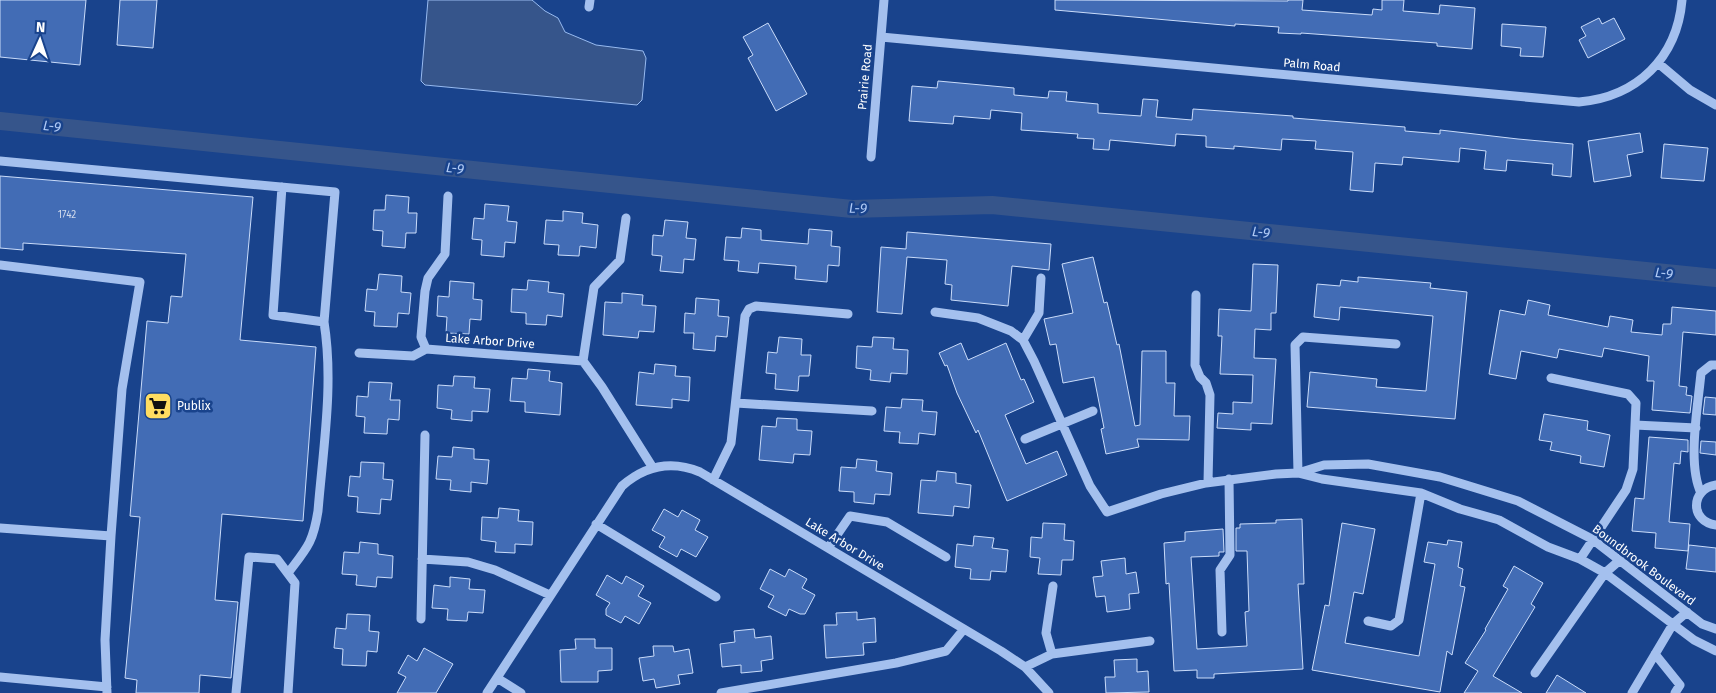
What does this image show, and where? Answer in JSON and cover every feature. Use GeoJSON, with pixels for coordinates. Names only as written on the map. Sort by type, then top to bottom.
{"type":"FeatureCollection","features":[{"type":"Feature","properties":{"kind":"street","name":"Prairie Road"},"geometry":{"type":"LineString","coordinates":[[871,157],[884,0]]}},
{"type":"Feature","properties":{"kind":"street","name":"Palm Road"},"geometry":{"type":"LineString","coordinates":[[881,37],[1572,102],[1591,101],[1616,94],[1638,82],[1658,63],[1672,42],[1682,0]]}},
{"type":"Feature","properties":{"kind":"street"},"geometry":{"type":"LineString","coordinates":[[1658,63],[1690,90],[1716,105]]}},
{"type":"Feature","properties":{"kind":"street"},"geometry":{"type":"LineString","coordinates":[[0,161],[335,192],[324,322],[328,344],[328,372],[318,511],[315,532],[309,547],[288,573]]}},
{"type":"Feature","properties":{"kind":"street"},"geometry":{"type":"LineString","coordinates":[[282,187],[273,315],[324,322]]}},
{"type":"Feature","properties":{"kind":"street"},"geometry":{"type":"LineString","coordinates":[[426,349],[421,337],[425,291],[428,278],[445,254],[448,196]]}},
{"type":"Feature","properties":{"kind":"street"},"geometry":{"type":"LineString","coordinates":[[626,218],[620,260],[594,287],[583,361],[602,387],[653,468]]}},
{"type":"Feature","properties":{"kind":"street"},"geometry":{"type":"LineString","coordinates":[[0,265],[140,282],[122,389],[110,536],[105,640],[107,690],[0,677]]}},
{"type":"Feature","properties":{"kind":"street"},"geometry":{"type":"LineString","coordinates":[[1023,340],[1038,313],[1041,278]]}},
{"type":"Feature","properties":{"kind":"street"},"geometry":{"type":"LineString","coordinates":[[1196,295],[1195,366],[1200,378],[1206,383],[1210,395],[1208,482]]}},
{"type":"Feature","properties":{"kind":"street"},"geometry":{"type":"LineString","coordinates":[[713,480],[731,443],[745,316],[749,310],[756,306],[848,314]]}},
{"type":"Feature","properties":{"kind":"street"},"geometry":{"type":"LineString","coordinates":[[935,312],[978,318],[1012,331],[1023,340],[1062,424]]}},
{"type":"Feature","properties":{"kind":"street"},"geometry":{"type":"LineString","coordinates":[[1298,473],[1295,345],[1303,337],[1396,344]]}},
{"type":"Feature","properties":{"kind":"street","name":"Lake Arbor Drive"},"geometry":{"type":"LineString","coordinates":[[359,353],[414,356],[426,349],[583,361]]}},
{"type":"Feature","properties":{"kind":"street"},"geometry":{"type":"LineString","coordinates":[[1701,493],[1696,484],[1696,428],[1701,373],[1711,365],[1716,365]]}},
{"type":"Feature","properties":{"kind":"street"},"geometry":{"type":"LineString","coordinates":[[1551,378],[1628,394],[1636,403],[1632,469],[1626,490],[1580,559]]}},
{"type":"Feature","properties":{"kind":"street"},"geometry":{"type":"LineString","coordinates":[[736,402],[872,411]]}},
{"type":"Feature","properties":{"kind":"street"},"geometry":{"type":"LineString","coordinates":[[1025,439],[1093,411]]}},
{"type":"Feature","properties":{"kind":"street","name":"Boundbrook Boulevard"},"geometry":{"type":"LineString","coordinates":[[1062,424],[1090,486],[1107,512],[1161,494],[1208,482],[1260,475],[1298,473],[1324,465],[1368,464],[1440,477],[1518,501],[1592,539],[1702,624],[1716,629]]}},
{"type":"Feature","properties":{"kind":"street"},"geometry":{"type":"LineString","coordinates":[[1635,425],[1696,428]]}},
{"type":"Feature","properties":{"kind":"street"},"geometry":{"type":"LineString","coordinates":[[421,619],[425,435]]}},
{"type":"Feature","properties":{"kind":"street","name":"Lake Arbor Drive"},"geometry":{"type":"LineString","coordinates":[[487,693],[622,486],[636,475],[664,465],[688,467],[828,548],[964,629],[1025,668],[1049,693]]}},
{"type":"Feature","properties":{"kind":"street","name":"Boundbrook Boulevard"},"geometry":{"type":"LineString","coordinates":[[1298,473],[1322,480],[1421,493],[1460,509],[1499,520],[1548,547],[1580,559],[1605,573],[1694,640],[1716,651]]}},
{"type":"Feature","properties":{"kind":"street"},"geometry":{"type":"LineString","coordinates":[[1222,632],[1220,570],[1230,555],[1229,479]]}},
{"type":"Feature","properties":{"kind":"street"},"geometry":{"type":"LineString","coordinates":[[1716,485],[1704,489],[1698,497],[1696,508],[1700,518],[1709,524],[1716,525]]}},
{"type":"Feature","properties":{"kind":"street"},"geometry":{"type":"LineString","coordinates":[[1368,621],[1391,626],[1399,620],[1421,493]]}},
{"type":"Feature","properties":{"kind":"street"},"geometry":{"type":"LineString","coordinates":[[828,548],[850,516],[887,522],[946,557]]}},
{"type":"Feature","properties":{"kind":"street"},"geometry":{"type":"LineString","coordinates":[[596,524],[716,597]]}},
{"type":"Feature","properties":{"kind":"street"},"geometry":{"type":"LineString","coordinates":[[0,528],[110,536]]}},
{"type":"Feature","properties":{"kind":"street"},"geometry":{"type":"LineString","coordinates":[[236,693],[248,557],[277,559],[295,583],[288,693]]}},
{"type":"Feature","properties":{"kind":"street"},"geometry":{"type":"LineString","coordinates":[[422,560],[468,562],[495,570],[550,595]]}},
{"type":"Feature","properties":{"kind":"street"},"geometry":{"type":"LineString","coordinates":[[1535,672],[1605,573],[1620,560]]}},
{"type":"Feature","properties":{"kind":"street"},"geometry":{"type":"LineString","coordinates":[[1052,586],[1046,633],[1052,654]]}},
{"type":"Feature","properties":{"kind":"street"},"geometry":{"type":"LineString","coordinates":[[1632,693],[1673,624],[1687,612]]}},
{"type":"Feature","properties":{"kind":"street"},"geometry":{"type":"LineString","coordinates":[[721,693],[896,663],[946,651],[964,629]]}},
{"type":"Feature","properties":{"kind":"street"},"geometry":{"type":"LineString","coordinates":[[1025,668],[1052,654],[1150,641]]}},
{"type":"Feature","properties":{"kind":"street"},"geometry":{"type":"LineString","coordinates":[[1655,654],[1680,685],[1675,693]]}},
{"type":"Feature","properties":{"kind":"street"},"geometry":{"type":"LineString","coordinates":[[497,678],[521,693]]}},
{"type":"Feature","properties":{"kind":"water"},"geometry":{"type":"Polygon","coordinates":[[[428,0],[532,0],[545,11],[558,18],[565,32],[596,45],[643,51],[646,58],[642,100],[637,105],[425,85],[421,81],[428,0]]]}},
{"type":"Feature","properties":{"kind":"building"},"geometry":{"type":"Polygon","coordinates":[[[0,0],[86,0],[80,65],[0,57],[0,0]]]}},
{"type":"Feature","properties":{"kind":"building"},"geometry":{"type":"Polygon","coordinates":[[[120,0],[157,0],[153,48],[117,45],[120,0]]]}},
{"type":"Feature","properties":{"kind":"building"},"geometry":{"type":"Polygon","coordinates":[[[1055,0],[1303,0],[1302,10],[1372,15],[1373,9],[1382,10],[1382,0],[1404,0],[1403,11],[1439,14],[1440,5],[1475,8],[1472,49],[1437,46],[1437,43],[1278,33],[1279,27],[1235,24],[1235,26],[1055,10],[1055,0]]]}},
{"type":"Feature","properties":{"kind":"building"},"geometry":{"type":"Polygon","coordinates":[[[1599,18],[1602,24],[1614,18],[1625,39],[1588,58],[1579,40],[1586,36],[1581,27],[1599,18]]]}},
{"type":"Feature","properties":{"kind":"building"},"geometry":{"type":"Polygon","coordinates":[[[768,23],[807,94],[776,111],[748,58],[753,55],[743,37],[768,23]]]}},
{"type":"Feature","properties":{"kind":"building"},"geometry":{"type":"Polygon","coordinates":[[[1502,24],[1546,27],[1543,57],[1520,56],[1521,48],[1501,46],[1502,24]]]}},
{"type":"Feature","properties":{"kind":"building"},"geometry":{"type":"Polygon","coordinates":[[[938,81],[1014,88],[1014,95],[1048,98],[1049,91],[1067,92],[1066,101],[1098,104],[1098,113],[1141,116],[1143,99],[1158,100],[1156,117],[1192,120],[1193,109],[1405,127],[1405,131],[1440,134],[1440,130],[1573,144],[1571,177],[1552,175],[1553,164],[1507,160],[1506,171],[1484,169],[1486,151],[1460,148],[1459,162],[1403,157],[1402,165],[1375,163],[1373,192],[1350,190],[1353,152],[1315,149],[1316,141],[1282,139],[1281,150],[1234,146],[1234,149],[1206,147],[1206,136],[1176,134],[1175,146],[1110,140],[1109,150],[1093,149],[1094,139],[1077,138],[1078,134],[1021,130],[1022,113],[991,110],[990,119],[954,116],[953,124],[909,121],[912,86],[937,88],[938,81]]]}},
{"type":"Feature","properties":{"kind":"building"},"geometry":{"type":"Polygon","coordinates":[[[1640,133],[1643,152],[1627,155],[1631,176],[1594,182],[1588,141],[1640,133]]]}},
{"type":"Feature","properties":{"kind":"building"},"geometry":{"type":"Polygon","coordinates":[[[1664,144],[1708,148],[1704,181],[1661,178],[1664,144]]]}},
{"type":"Feature","properties":{"kind":"building"},"geometry":{"type":"Polygon","coordinates":[[[0,176],[253,197],[240,340],[316,347],[303,521],[222,514],[215,600],[238,602],[231,678],[200,675],[199,693],[136,693],[137,680],[125,678],[140,517],[130,516],[147,321],[168,323],[171,296],[182,297],[186,254],[23,243],[23,250],[0,248],[0,176]]]}},
{"type":"Feature","properties":{"kind":"building"},"geometry":{"type":"Polygon","coordinates":[[[386,195],[409,197],[408,213],[417,213],[416,233],[406,233],[405,248],[382,246],[383,231],[373,230],[374,210],[385,210],[386,195]]]}},
{"type":"Feature","properties":{"kind":"building"},"geometry":{"type":"Polygon","coordinates":[[[485,204],[509,206],[507,221],[517,222],[515,243],[505,242],[504,257],[481,255],[482,240],[472,239],[474,218],[484,219],[485,204]]]}},
{"type":"Feature","properties":{"kind":"building"},"geometry":{"type":"Polygon","coordinates":[[[563,211],[583,213],[582,223],[598,225],[596,248],[580,246],[579,256],[558,255],[559,245],[544,244],[546,220],[563,221],[563,211]]]}},
{"type":"Feature","properties":{"kind":"building"},"geometry":{"type":"Polygon","coordinates":[[[665,220],[688,222],[686,238],[696,239],[694,260],[684,259],[683,273],[660,271],[662,256],[652,255],[653,235],[663,236],[665,220]]]}},
{"type":"Feature","properties":{"kind":"building"},"geometry":{"type":"Polygon","coordinates":[[[742,228],[761,230],[761,240],[808,244],[809,229],[832,231],[831,246],[840,247],[839,266],[828,265],[827,282],[795,279],[796,266],[759,263],[758,273],[738,271],[739,261],[724,260],[726,237],[741,238],[742,228]]]}},
{"type":"Feature","properties":{"kind":"building"},"geometry":{"type":"Polygon","coordinates":[[[907,232],[1051,244],[1049,270],[1012,266],[1008,306],[951,300],[952,285],[945,284],[947,260],[907,257],[902,314],[877,312],[881,247],[906,249],[907,232]]]}},
{"type":"Feature","properties":{"kind":"building"},"geometry":{"type":"Polygon","coordinates":[[[1093,257],[1104,303],[1107,302],[1117,345],[1119,344],[1135,426],[1140,425],[1142,351],[1166,351],[1166,383],[1175,383],[1174,416],[1190,416],[1189,440],[1137,439],[1139,447],[1106,454],[1101,429],[1104,428],[1094,377],[1063,383],[1056,344],[1050,345],[1044,319],[1073,313],[1062,264],[1093,257]]]}},
{"type":"Feature","properties":{"kind":"building"},"geometry":{"type":"Polygon","coordinates":[[[1253,264],[1278,265],[1276,313],[1271,313],[1271,330],[1255,329],[1254,358],[1276,359],[1272,424],[1251,423],[1251,430],[1217,428],[1218,413],[1233,414],[1233,402],[1252,403],[1253,375],[1220,374],[1222,336],[1218,336],[1219,309],[1251,311],[1253,264]]]}},
{"type":"Feature","properties":{"kind":"building"},"geometry":{"type":"Polygon","coordinates":[[[379,274],[402,276],[401,292],[411,293],[409,314],[398,313],[397,327],[374,326],[375,312],[365,311],[367,289],[377,290],[379,274]]]}},
{"type":"Feature","properties":{"kind":"building"},"geometry":{"type":"Polygon","coordinates":[[[1358,277],[1431,283],[1430,288],[1467,292],[1455,419],[1307,407],[1310,372],[1377,379],[1376,387],[1426,391],[1433,316],[1340,307],[1339,320],[1314,317],[1317,284],[1340,286],[1341,280],[1358,282],[1358,277]]]}},
{"type":"Feature","properties":{"kind":"building"},"geometry":{"type":"Polygon","coordinates":[[[528,280],[549,282],[548,292],[564,294],[562,317],[547,315],[546,325],[526,324],[526,313],[511,312],[512,289],[527,290],[528,280]]]}},
{"type":"Feature","properties":{"kind":"building"},"geometry":{"type":"Polygon","coordinates":[[[450,281],[474,283],[473,299],[482,300],[481,320],[470,319],[469,334],[446,333],[447,317],[437,316],[438,296],[449,297],[450,281]]]}},
{"type":"Feature","properties":{"kind":"building"},"geometry":{"type":"Polygon","coordinates":[[[622,293],[643,295],[642,305],[656,306],[654,332],[639,331],[638,338],[603,335],[605,302],[622,303],[622,293]]]}},
{"type":"Feature","properties":{"kind":"building"},"geometry":{"type":"Polygon","coordinates":[[[696,298],[719,300],[718,316],[729,317],[727,337],[716,336],[715,351],[693,349],[694,333],[684,333],[685,313],[695,314],[696,298]]]}},
{"type":"Feature","properties":{"kind":"building"},"geometry":{"type":"Polygon","coordinates":[[[1528,300],[1550,305],[1548,315],[1608,327],[1610,316],[1633,320],[1631,332],[1662,335],[1663,324],[1671,324],[1672,307],[1716,311],[1716,335],[1683,332],[1679,386],[1687,387],[1686,395],[1692,396],[1690,413],[1652,410],[1654,381],[1647,381],[1649,356],[1604,348],[1602,357],[1559,349],[1557,358],[1521,351],[1516,379],[1489,374],[1500,310],[1525,315],[1528,300]]]}},
{"type":"Feature","properties":{"kind":"building"},"geometry":{"type":"Polygon","coordinates":[[[779,337],[802,339],[801,355],[811,355],[809,376],[799,376],[798,391],[775,389],[776,374],[766,373],[768,352],[777,353],[779,337]]]}},
{"type":"Feature","properties":{"kind":"building"},"geometry":{"type":"Polygon","coordinates":[[[873,337],[894,338],[893,349],[908,350],[907,374],[891,373],[890,382],[870,380],[871,370],[856,368],[857,346],[872,347],[873,337]]]}},
{"type":"Feature","properties":{"kind":"building"},"geometry":{"type":"Polygon","coordinates":[[[961,343],[968,360],[1006,343],[1021,380],[1024,379],[1034,402],[1005,415],[1026,464],[1057,451],[1067,475],[1007,501],[978,430],[976,433],[957,393],[947,365],[945,366],[939,353],[961,343]]]}},
{"type":"Feature","properties":{"kind":"building"},"geometry":{"type":"Polygon","coordinates":[[[655,364],[676,366],[675,376],[690,377],[689,401],[672,399],[672,408],[636,405],[639,372],[654,374],[655,364]]]}},
{"type":"Feature","properties":{"kind":"building"},"geometry":{"type":"Polygon","coordinates":[[[528,369],[550,371],[549,381],[562,383],[560,415],[525,412],[525,402],[510,401],[512,378],[527,379],[528,369]]]}},
{"type":"Feature","properties":{"kind":"building"},"geometry":{"type":"Polygon","coordinates":[[[454,376],[475,377],[474,388],[490,389],[488,412],[472,411],[472,421],[451,419],[452,410],[437,408],[438,385],[453,386],[454,376]]]}},
{"type":"Feature","properties":{"kind":"building"},"geometry":{"type":"Polygon","coordinates":[[[369,382],[392,383],[390,400],[400,400],[399,420],[388,419],[387,434],[364,433],[365,417],[356,416],[357,396],[368,397],[369,382]]]}},
{"type":"Feature","properties":{"kind":"building"},"geometry":{"type":"Polygon","coordinates":[[[1705,397],[1716,398],[1716,415],[1703,414],[1705,397]]]}},
{"type":"Feature","properties":{"kind":"building"},"geometry":{"type":"Polygon","coordinates":[[[902,399],[923,400],[922,411],[937,412],[935,435],[919,433],[918,444],[899,443],[900,432],[884,431],[886,407],[901,408],[902,399]]]}},
{"type":"Feature","properties":{"kind":"building"},"geometry":{"type":"Polygon","coordinates":[[[1544,414],[1588,421],[1587,430],[1610,435],[1604,467],[1580,463],[1581,456],[1550,450],[1552,442],[1539,440],[1544,414]]]}},
{"type":"Feature","properties":{"kind":"building"},"geometry":{"type":"Polygon","coordinates":[[[777,418],[797,419],[797,430],[812,431],[810,455],[794,454],[793,463],[759,460],[762,426],[776,427],[777,418]]]}},
{"type":"Feature","properties":{"kind":"building"},"geometry":{"type":"Polygon","coordinates":[[[1649,437],[1688,440],[1688,452],[1681,451],[1680,464],[1674,463],[1669,522],[1690,524],[1688,551],[1655,548],[1656,533],[1632,531],[1635,498],[1644,499],[1649,437]]]}},
{"type":"Feature","properties":{"kind":"building"},"geometry":{"type":"Polygon","coordinates":[[[1701,441],[1716,442],[1716,455],[1700,453],[1701,441]]]}},
{"type":"Feature","properties":{"kind":"building"},"geometry":{"type":"Polygon","coordinates":[[[453,447],[474,449],[474,459],[489,460],[487,484],[471,482],[471,492],[450,490],[451,480],[436,479],[438,456],[452,457],[453,447]]]}},
{"type":"Feature","properties":{"kind":"building"},"geometry":{"type":"Polygon","coordinates":[[[857,459],[877,461],[876,471],[892,473],[890,495],[875,494],[874,504],[854,502],[854,492],[839,491],[841,467],[856,468],[857,459]]]}},
{"type":"Feature","properties":{"kind":"building"},"geometry":{"type":"Polygon","coordinates":[[[361,462],[384,463],[383,479],[393,480],[391,500],[381,499],[380,514],[357,512],[358,497],[348,496],[350,476],[360,477],[361,462]]]}},
{"type":"Feature","properties":{"kind":"building"},"geometry":{"type":"Polygon","coordinates":[[[937,471],[956,473],[956,483],[971,485],[969,508],[954,506],[953,516],[918,513],[921,480],[936,481],[937,471]]]}},
{"type":"Feature","properties":{"kind":"building"},"geometry":{"type":"Polygon","coordinates":[[[499,508],[519,510],[518,521],[533,522],[532,545],[515,544],[515,553],[495,552],[496,542],[481,540],[482,517],[498,518],[499,508]]]}},
{"type":"Feature","properties":{"kind":"building"},"geometry":{"type":"Polygon","coordinates":[[[664,509],[678,517],[682,510],[700,520],[695,530],[708,537],[696,557],[681,549],[677,557],[659,547],[665,537],[652,530],[664,509]]]}},
{"type":"Feature","properties":{"kind":"building"},"geometry":{"type":"Polygon","coordinates":[[[1302,519],[1304,584],[1298,584],[1303,669],[1214,674],[1214,678],[1197,678],[1197,670],[1174,671],[1169,583],[1166,584],[1164,543],[1185,541],[1185,532],[1223,529],[1224,552],[1219,552],[1219,556],[1191,557],[1197,649],[1247,646],[1245,612],[1249,611],[1247,551],[1236,551],[1236,528],[1240,528],[1240,524],[1276,523],[1276,520],[1302,519]]]}},
{"type":"Feature","properties":{"kind":"building"},"geometry":{"type":"Polygon","coordinates":[[[1043,523],[1065,524],[1064,540],[1074,541],[1073,560],[1062,560],[1061,575],[1038,574],[1040,558],[1030,557],[1031,537],[1042,538],[1043,523]]]}},
{"type":"Feature","properties":{"kind":"building"},"geometry":{"type":"Polygon","coordinates":[[[1342,523],[1375,529],[1363,594],[1354,592],[1345,643],[1419,656],[1435,564],[1424,562],[1428,542],[1447,545],[1448,540],[1462,542],[1458,567],[1463,569],[1460,586],[1465,587],[1452,655],[1447,651],[1440,692],[1312,670],[1325,605],[1329,606],[1342,523]]]}},
{"type":"Feature","properties":{"kind":"building"},"geometry":{"type":"Polygon","coordinates":[[[974,536],[994,538],[992,548],[1008,550],[1006,572],[991,571],[990,580],[970,579],[971,569],[955,567],[957,544],[973,546],[974,536]]]}},
{"type":"Feature","properties":{"kind":"building"},"geometry":{"type":"Polygon","coordinates":[[[360,542],[378,544],[378,554],[393,556],[392,578],[377,577],[376,587],[356,585],[357,575],[342,574],[344,552],[359,553],[360,542]]]}},
{"type":"Feature","properties":{"kind":"building"},"geometry":{"type":"Polygon","coordinates":[[[1689,545],[1716,548],[1716,572],[1686,569],[1689,545]]]}},
{"type":"Feature","properties":{"kind":"building"},"geometry":{"type":"Polygon","coordinates":[[[1125,558],[1126,574],[1136,572],[1139,593],[1129,594],[1130,609],[1107,612],[1105,596],[1096,597],[1093,577],[1103,576],[1101,561],[1125,558]]]}},
{"type":"Feature","properties":{"kind":"building"},"geometry":{"type":"Polygon","coordinates":[[[1514,566],[1543,583],[1531,604],[1535,607],[1493,676],[1522,693],[1464,693],[1478,671],[1465,663],[1486,630],[1508,589],[1503,586],[1514,566]]]}},
{"type":"Feature","properties":{"kind":"building"},"geometry":{"type":"Polygon","coordinates":[[[770,569],[785,577],[789,569],[807,579],[802,588],[815,595],[805,614],[789,609],[786,616],[768,607],[774,596],[760,589],[770,569]]]}},
{"type":"Feature","properties":{"kind":"building"},"geometry":{"type":"Polygon","coordinates":[[[607,575],[622,584],[626,576],[644,586],[638,596],[651,603],[639,624],[625,616],[621,623],[606,615],[606,609],[610,603],[596,595],[607,575]]]}},
{"type":"Feature","properties":{"kind":"building"},"geometry":{"type":"Polygon","coordinates":[[[450,577],[470,579],[469,589],[485,590],[483,613],[468,612],[467,621],[447,620],[448,609],[432,608],[434,585],[450,587],[450,577]]]}},
{"type":"Feature","properties":{"kind":"building"},"geometry":{"type":"Polygon","coordinates":[[[857,612],[857,620],[875,618],[876,642],[863,643],[864,655],[826,658],[824,625],[837,625],[836,613],[857,612]]]}},
{"type":"Feature","properties":{"kind":"building"},"geometry":{"type":"Polygon","coordinates":[[[347,614],[370,615],[369,631],[379,632],[377,652],[367,651],[366,666],[342,665],[343,649],[334,648],[336,628],[346,629],[347,614]]]}},
{"type":"Feature","properties":{"kind":"building"},"geometry":{"type":"Polygon","coordinates":[[[754,629],[755,638],[771,636],[773,659],[761,661],[762,671],[741,673],[741,665],[722,667],[720,644],[735,642],[734,631],[754,629]]]}},
{"type":"Feature","properties":{"kind":"building"},"geometry":{"type":"Polygon","coordinates":[[[575,639],[595,639],[595,648],[612,648],[612,670],[598,671],[598,682],[561,682],[560,650],[576,649],[575,639]]]}},
{"type":"Feature","properties":{"kind":"building"},"geometry":{"type":"Polygon","coordinates":[[[653,646],[673,646],[674,652],[689,649],[693,673],[678,675],[680,684],[656,688],[654,679],[643,681],[639,658],[654,656],[653,646]]]}},
{"type":"Feature","properties":{"kind":"building"},"geometry":{"type":"Polygon","coordinates":[[[424,648],[453,664],[436,693],[397,693],[406,677],[398,673],[408,655],[417,661],[424,648]]]}},
{"type":"Feature","properties":{"kind":"building"},"geometry":{"type":"Polygon","coordinates":[[[1137,659],[1137,672],[1148,671],[1149,692],[1106,693],[1105,677],[1115,677],[1114,660],[1137,659]]]}},
{"type":"Feature","properties":{"kind":"building"},"geometry":{"type":"Polygon","coordinates":[[[1557,675],[1586,693],[1546,693],[1557,675]]]}},
{"type":"Feature","properties":{"kind":"waterway","name":"L-9"},"geometry":{"type":"LineString","coordinates":[[0,121],[852,209],[992,205],[1716,278]]}},
{"type":"Feature","properties":{"kind":"place","name":"Publix"},"geometry":{"type":"Point","coordinates":[158,406]}}]}
